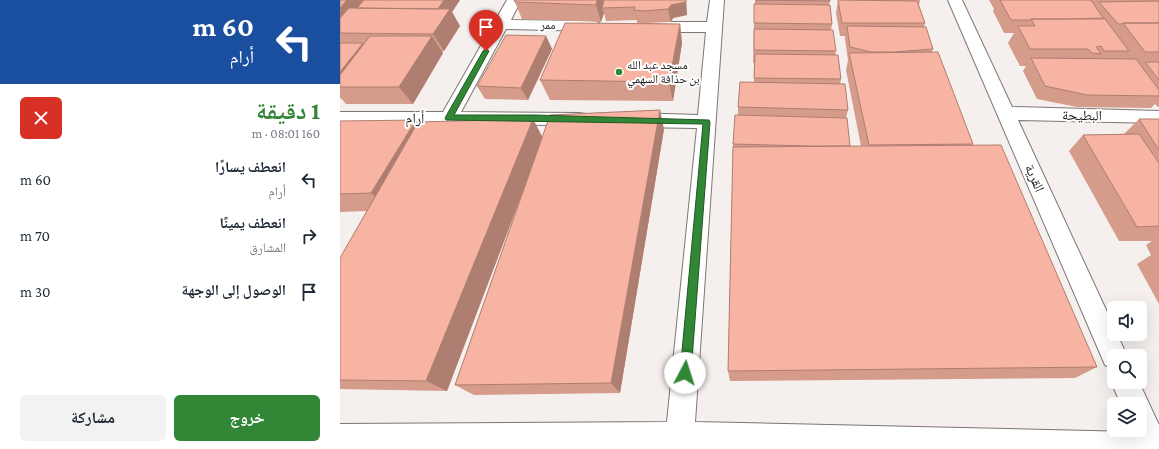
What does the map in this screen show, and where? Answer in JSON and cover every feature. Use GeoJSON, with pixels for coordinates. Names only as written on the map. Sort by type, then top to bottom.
{"type":"FeatureCollection","features":[{"type":"Feature","properties":{"kind":"street"},"geometry":{"type":"LineString","coordinates":[[448,118],[514,0]]}},
{"type":"Feature","properties":{"kind":"street"},"geometry":{"type":"LineString","coordinates":[[680,436],[717,0]]}},
{"type":"Feature","properties":{"kind":"street","name":"القرية"},"geometry":{"type":"LineString","coordinates":[[955,0],[1111,349]]}},
{"type":"Feature","properties":{"kind":"street","name":"ممر"},"geometry":{"type":"LineString","coordinates":[[501,24],[610,26]]}},
{"type":"Feature","properties":{"kind":"street"},"geometry":{"type":"LineString","coordinates":[[633,26],[715,27]]}},
{"type":"Feature","properties":{"kind":"street","name":"البطيحة"},"geometry":{"type":"LineString","coordinates":[[1006,113],[1159,117]]}},
{"type":"Feature","properties":{"kind":"street","name":"أرام"},"geometry":{"type":"LineString","coordinates":[[340,118],[597,119]]}},
{"type":"Feature","properties":{"kind":"street"},"geometry":{"type":"LineString","coordinates":[[619,119],[707,122]]}},
{"type":"Feature","properties":{"kind":"street"},"geometry":{"type":"LineString","coordinates":[[340,439],[680,436],[1157,447],[1147,428]]}},
{"type":"Feature","properties":{"kind":"building"},"geometry":{"type":"Polygon","coordinates":[[[340,0],[347,0],[340,8],[340,0]]]}},
{"type":"Feature","properties":{"kind":"building"},"geometry":{"type":"Polygon","coordinates":[[[364,0],[444,0],[438,9],[357,8],[364,0]]]}},
{"type":"Feature","properties":{"kind":"building"},"geometry":{"type":"Polygon","coordinates":[[[514,0],[597,0],[596,5],[515,2],[514,0]]]}},
{"type":"Feature","properties":{"kind":"building"},"geometry":{"type":"Polygon","coordinates":[[[604,0],[686,0],[686,2],[671,5],[668,9],[642,11],[634,10],[635,7],[602,8],[604,0]]]}},
{"type":"Feature","properties":{"kind":"building"},"geometry":{"type":"Polygon","coordinates":[[[755,0],[830,0],[830,1],[755,0]]]}},
{"type":"Feature","properties":{"kind":"building"},"geometry":{"type":"Polygon","coordinates":[[[838,0],[917,1],[925,23],[842,23],[838,0]]]}},
{"type":"Feature","properties":{"kind":"building"},"geometry":{"type":"Polygon","coordinates":[[[1000,0],[1091,0],[1103,18],[1011,20],[1000,0]]]}},
{"type":"Feature","properties":{"kind":"building"},"geometry":{"type":"Polygon","coordinates":[[[1159,1],[1159,23],[1122,24],[1118,24],[1099,2],[1159,1]]]}},
{"type":"Feature","properties":{"kind":"building"},"geometry":{"type":"Polygon","coordinates":[[[754,4],[830,5],[832,24],[754,23],[754,4]]]}},
{"type":"Feature","properties":{"kind":"building"},"geometry":{"type":"Polygon","coordinates":[[[349,8],[450,9],[433,34],[340,33],[340,18],[349,8]]]}},
{"type":"Feature","properties":{"kind":"building"},"geometry":{"type":"Polygon","coordinates":[[[1031,19],[1105,19],[1129,51],[1104,51],[1101,46],[1096,47],[1101,54],[1092,53],[1088,49],[1030,49],[1018,26],[1035,26],[1031,19]]]}},
{"type":"Feature","properties":{"kind":"building"},"geometry":{"type":"Polygon","coordinates":[[[565,23],[680,24],[669,82],[540,80],[565,23]]]}},
{"type":"Feature","properties":{"kind":"building"},"geometry":{"type":"Polygon","coordinates":[[[1123,23],[1159,23],[1159,52],[1145,52],[1123,23]]]}},
{"type":"Feature","properties":{"kind":"building"},"geometry":{"type":"Polygon","coordinates":[[[847,26],[926,27],[933,49],[871,52],[850,47],[847,26]]]}},
{"type":"Feature","properties":{"kind":"building"},"geometry":{"type":"Polygon","coordinates":[[[754,29],[833,30],[836,51],[754,50],[754,29]]]}},
{"type":"Feature","properties":{"kind":"building"},"geometry":{"type":"Polygon","coordinates":[[[506,35],[546,36],[521,88],[477,86],[506,35]]]}},
{"type":"Feature","properties":{"kind":"building"},"geometry":{"type":"Polygon","coordinates":[[[370,36],[432,36],[399,87],[340,87],[340,75],[370,36]]]}},
{"type":"Feature","properties":{"kind":"building"},"geometry":{"type":"Polygon","coordinates":[[[340,43],[363,43],[340,72],[340,43]]]}},
{"type":"Feature","properties":{"kind":"building"},"geometry":{"type":"Polygon","coordinates":[[[938,52],[973,144],[869,145],[849,53],[938,52]]]}},
{"type":"Feature","properties":{"kind":"building"},"geometry":{"type":"Polygon","coordinates":[[[755,54],[838,55],[841,79],[754,78],[755,54]]]}},
{"type":"Feature","properties":{"kind":"building"},"geometry":{"type":"Polygon","coordinates":[[[1031,58],[1136,59],[1159,90],[1159,96],[1087,95],[1045,86],[1031,58]]]}},
{"type":"Feature","properties":{"kind":"building"},"geometry":{"type":"Polygon","coordinates":[[[1145,62],[1159,62],[1159,80],[1145,62]]]}},
{"type":"Feature","properties":{"kind":"building"},"geometry":{"type":"Polygon","coordinates":[[[740,82],[845,84],[848,110],[738,107],[740,82]]]}},
{"type":"Feature","properties":{"kind":"building"},"geometry":{"type":"Polygon","coordinates":[[[660,110],[611,383],[455,385],[550,115],[660,110]]]}},
{"type":"Feature","properties":{"kind":"building"},"geometry":{"type":"Polygon","coordinates":[[[735,115],[847,118],[850,146],[733,144],[735,115]]]}},
{"type":"Feature","properties":{"kind":"building"},"geometry":{"type":"Polygon","coordinates":[[[533,119],[426,381],[340,380],[340,258],[418,122],[533,119]]]}},
{"type":"Feature","properties":{"kind":"building"},"geometry":{"type":"Polygon","coordinates":[[[1139,119],[1159,119],[1159,150],[1139,119]]]}},
{"type":"Feature","properties":{"kind":"building"},"geometry":{"type":"Polygon","coordinates":[[[416,120],[371,193],[340,194],[340,121],[416,120]]]}},
{"type":"Feature","properties":{"kind":"building"},"geometry":{"type":"Polygon","coordinates":[[[1139,134],[1159,163],[1159,226],[1137,227],[1083,135],[1139,134]]]}},
{"type":"Feature","properties":{"kind":"building"},"geometry":{"type":"Polygon","coordinates":[[[1001,145],[1097,367],[728,371],[733,147],[1001,145]]]}},
{"type":"Feature","properties":{"kind":"place","name":"مسجد عبد الله بن حذافة السهمي"},"geometry":{"type":"Point","coordinates":[619,72]}},
{"type":"Feature","properties":{"kind":"route"},"geometry":{"type":"LineString","coordinates":[[486,51],[448,118],[534,118],[707,122],[685,373]]}}]}
